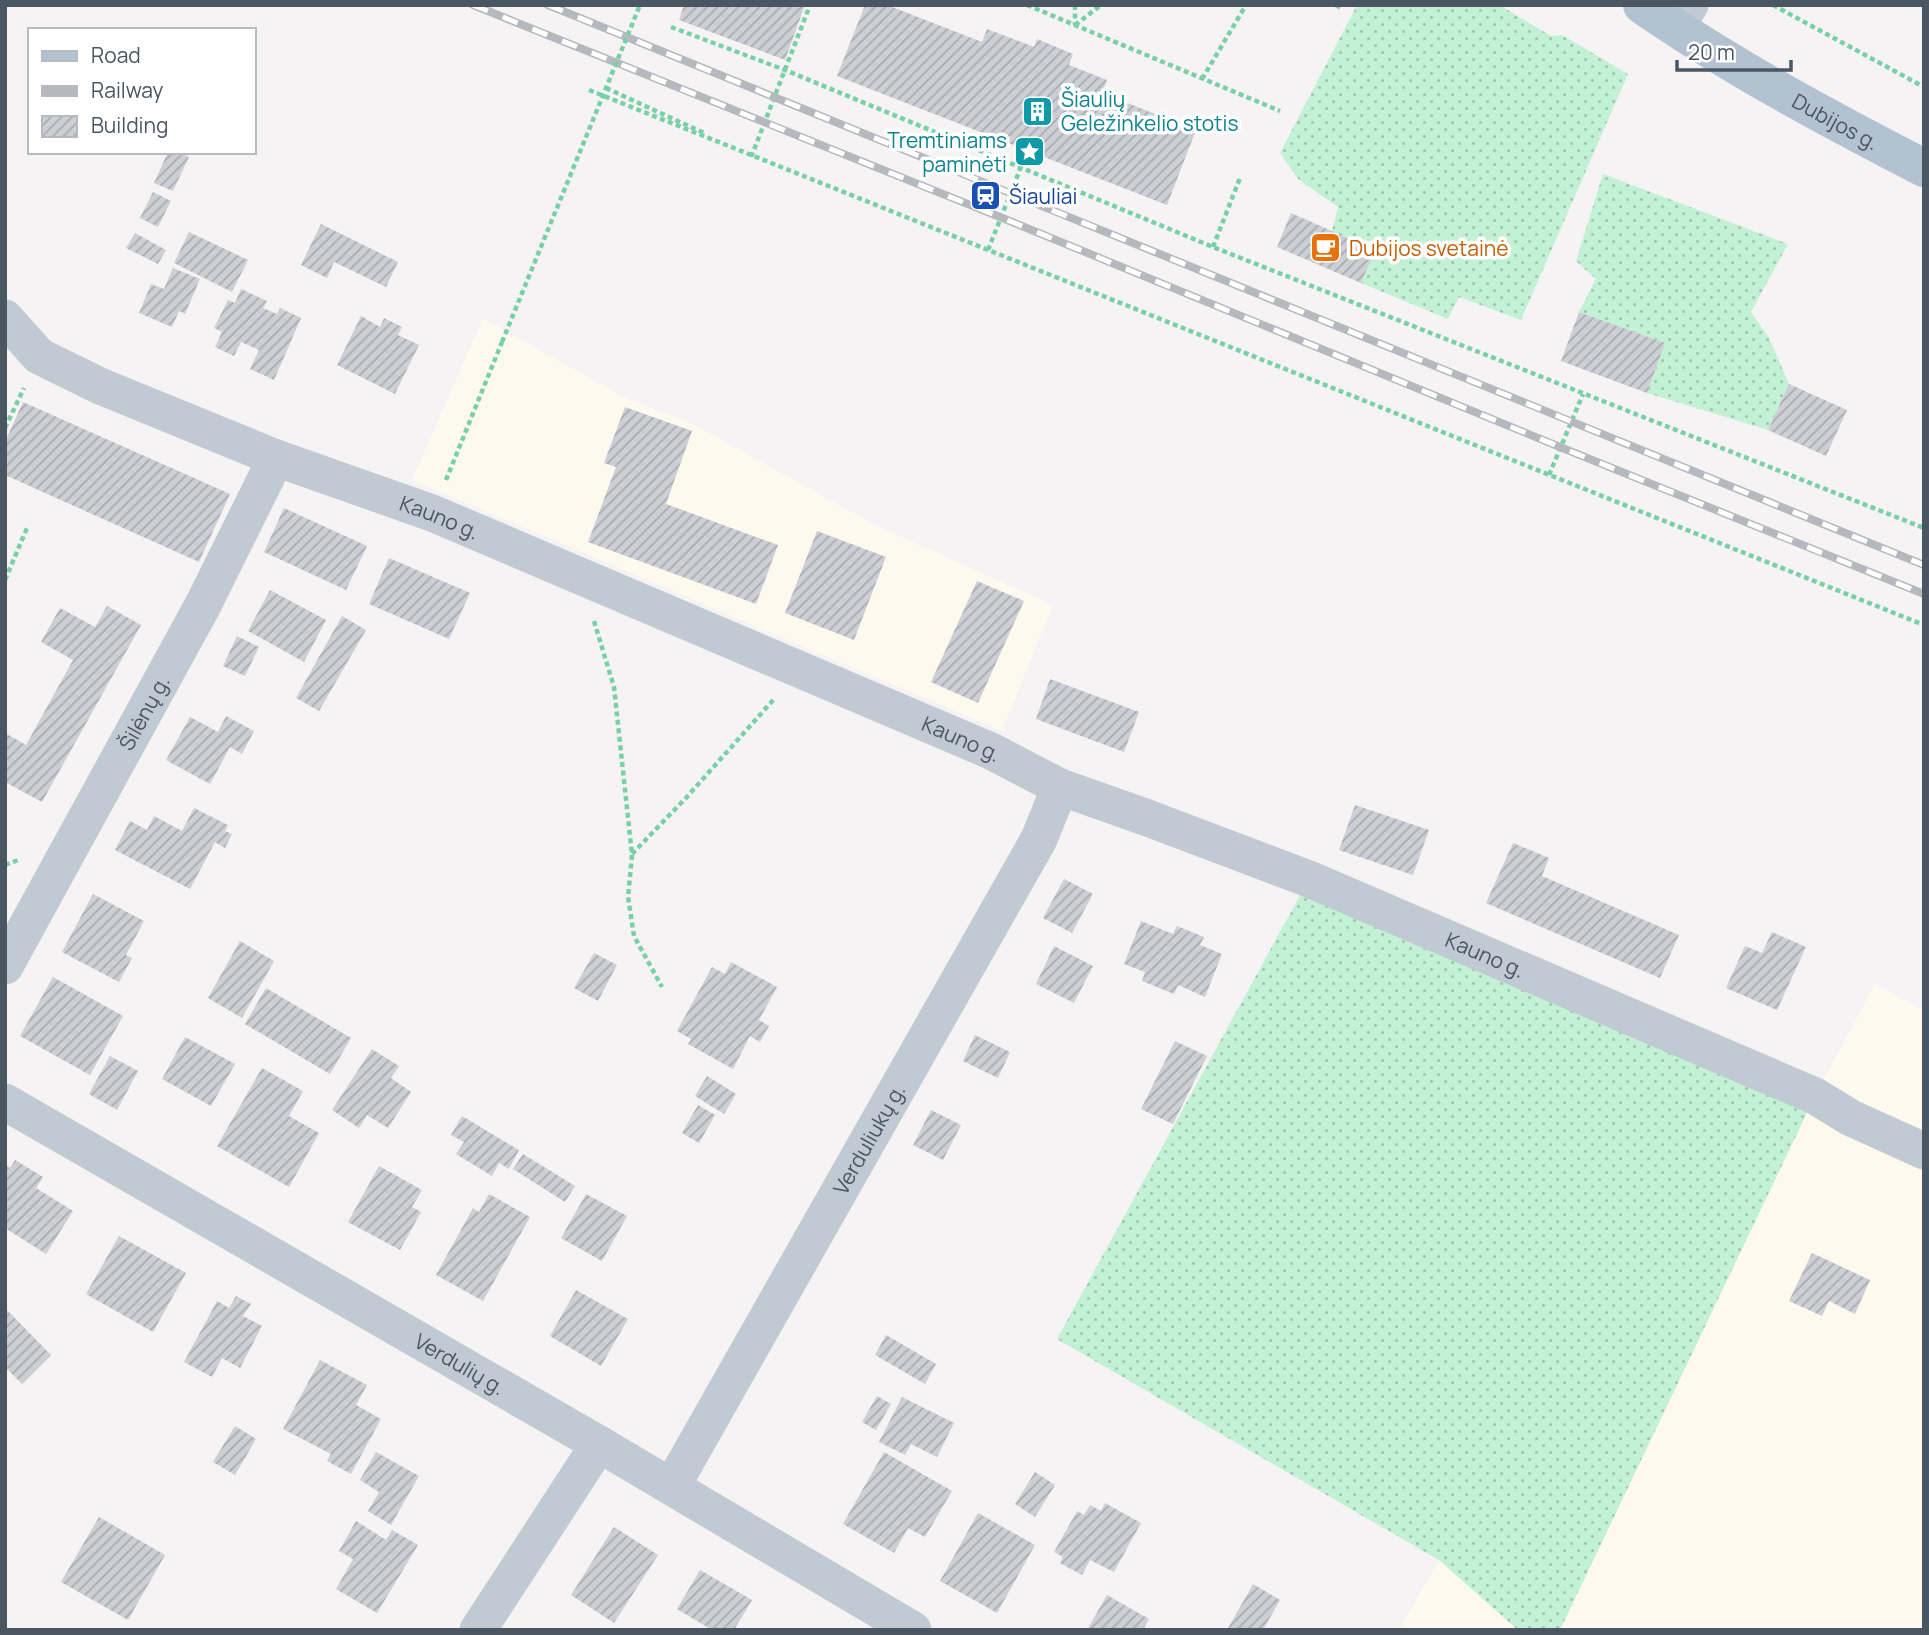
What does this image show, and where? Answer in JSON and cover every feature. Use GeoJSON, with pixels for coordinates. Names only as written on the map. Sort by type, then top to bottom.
{"type":"FeatureCollection","features":[{"type":"Feature","properties":{"kind":"main road","name":"Dubijos g."},"geometry":{"type":"LineString","coordinates":[[1642,5],[1683,17],[1827,118],[1924,168]]}},
{"type":"Feature","properties":{"kind":"street","name":"Kauno g."},"geometry":{"type":"LineString","coordinates":[[5,318],[39,356],[100,386],[276,458],[432,513],[991,751],[1060,788],[1309,879],[1815,1096],[1851,1118],[1924,1151]]}},
{"type":"Feature","properties":{"kind":"street","name":"Šilėnų g."},"geometry":{"type":"LineString","coordinates":[[5,966],[203,605],[276,458]]}},
{"type":"Feature","properties":{"kind":"street","name":"Verduliukų g."},"geometry":{"type":"LineString","coordinates":[[672,1486],[1039,839],[1060,788]]}},
{"type":"Feature","properties":{"kind":"street","name":"Verdulių g."},"geometry":{"type":"LineString","coordinates":[[5,1102],[600,1444],[913,1630]]}},
{"type":"Feature","properties":{"kind":"street"},"geometry":{"type":"LineString","coordinates":[[478,1630],[600,1444]]}},
{"type":"Feature","properties":{"kind":"path"},"geometry":{"type":"LineString","coordinates":[[445,481],[640,5]]}},
{"type":"Feature","properties":{"kind":"path"},"geometry":{"type":"LineString","coordinates":[[752,155],[810,5]]}},
{"type":"Feature","properties":{"kind":"path"},"geometry":{"type":"LineString","coordinates":[[1027,5],[1280,111]]}},
{"type":"Feature","properties":{"kind":"path"},"geometry":{"type":"LineString","coordinates":[[1074,5],[1075,25]]}},
{"type":"Feature","properties":{"kind":"path"},"geometry":{"type":"LineString","coordinates":[[1075,25],[1101,5]]}},
{"type":"Feature","properties":{"kind":"path"},"geometry":{"type":"LineString","coordinates":[[1202,79],[1245,5]]}},
{"type":"Feature","properties":{"kind":"path"},"geometry":{"type":"LineString","coordinates":[[1773,5],[1924,87]]}},
{"type":"Feature","properties":{"kind":"path"},"geometry":{"type":"LineString","coordinates":[[671,27],[785,70],[1213,247],[1924,528]]}},
{"type":"Feature","properties":{"kind":"path"},"geometry":{"type":"LineString","coordinates":[[606,88],[752,155]]}},
{"type":"Feature","properties":{"kind":"path"},"geometry":{"type":"LineString","coordinates":[[589,90],[1924,625]]}},
{"type":"Feature","properties":{"kind":"path"},"geometry":{"type":"LineString","coordinates":[[988,250],[1021,167]]}},
{"type":"Feature","properties":{"kind":"path"},"geometry":{"type":"LineString","coordinates":[[1213,247],[1240,178]]}},
{"type":"Feature","properties":{"kind":"path"},"geometry":{"type":"LineString","coordinates":[[1549,475],[1583,394]]}},
{"type":"Feature","properties":{"kind":"path"},"geometry":{"type":"LineString","coordinates":[[5,579],[27,528]]}},
{"type":"Feature","properties":{"kind":"path"},"geometry":{"type":"LineString","coordinates":[[589,579],[594,626],[614,687],[632,855],[628,897],[634,936],[662,987]]}},
{"type":"Feature","properties":{"kind":"path"},"geometry":{"type":"LineString","coordinates":[[632,855],[801,669]]}},
{"type":"Feature","properties":{"kind":"shaded area"},"geometry":{"type":"Polygon","coordinates":[[[483,318],[623,397],[693,424],[877,526],[1053,605],[1002,731],[412,480],[483,318]]]}},
{"type":"Feature","properties":{"kind":"shaded area"},"geometry":{"type":"Polygon","coordinates":[[[1875,984],[1924,1011],[1924,1630],[1560,1630],[1815,1096],[1875,984]]]}},
{"type":"Feature","properties":{"kind":"shaded area"},"geometry":{"type":"Polygon","coordinates":[[[1439,1560],[1518,1630],[1399,1630],[1439,1560]]]}},
{"type":"Feature","properties":{"kind":"green space"},"geometry":{"type":"Polygon","coordinates":[[[1357,5],[1499,5],[1551,36],[1562,35],[1628,74],[1521,320],[1459,297],[1448,319],[1361,283],[1375,250],[1332,231],[1338,207],[1298,179],[1280,153],[1357,5]]]}},
{"type":"Feature","properties":{"kind":"green space"},"geometry":{"type":"Polygon","coordinates":[[[1603,174],[1788,244],[1751,312],[1769,338],[1789,384],[1768,430],[1647,393],[1665,343],[1579,312],[1596,279],[1576,261],[1603,174]]]}},
{"type":"Feature","properties":{"kind":"green space"},"geometry":{"type":"Polygon","coordinates":[[[1309,879],[1815,1096],[1560,1630],[1518,1630],[1439,1560],[1057,1339],[1309,879]]]}},
{"type":"Feature","properties":{"kind":"building"},"geometry":{"type":"Polygon","coordinates":[[[684,5],[805,5],[785,60],[679,20],[684,5]]]}},
{"type":"Feature","properties":{"kind":"building","name":"Šiaulių Geležinkelio stotis"},"geometry":{"type":"Polygon","coordinates":[[[865,5],[887,5],[982,42],[987,29],[1034,47],[1037,39],[1073,54],[1069,65],[1107,80],[1102,93],[1196,130],[1167,205],[837,76],[865,5]]]}},
{"type":"Feature","properties":{"kind":"building"},"geometry":{"type":"Polygon","coordinates":[[[167,154],[183,154],[189,157],[173,191],[154,183],[167,154]]]}},
{"type":"Feature","properties":{"kind":"building"},"geometry":{"type":"Polygon","coordinates":[[[153,192],[171,201],[158,227],[140,218],[153,192]]]}},
{"type":"Feature","properties":{"kind":"building","name":"Dubijos svetainė"},"geometry":{"type":"Polygon","coordinates":[[[1291,213],[1375,250],[1361,283],[1277,247],[1291,213]]]}},
{"type":"Feature","properties":{"kind":"building"},"geometry":{"type":"Polygon","coordinates":[[[321,224],[398,262],[386,287],[334,262],[327,278],[301,265],[321,224]]]}},
{"type":"Feature","properties":{"kind":"building"},"geometry":{"type":"Polygon","coordinates":[[[189,232],[248,260],[232,292],[174,263],[189,232]]]}},
{"type":"Feature","properties":{"kind":"building"},"geometry":{"type":"Polygon","coordinates":[[[135,233],[166,250],[158,264],[126,248],[135,233]]]}},
{"type":"Feature","properties":{"kind":"building"},"geometry":{"type":"Polygon","coordinates":[[[173,268],[200,279],[185,314],[179,311],[172,327],[139,313],[151,284],[164,289],[173,268]]]}},
{"type":"Feature","properties":{"kind":"building"},"geometry":{"type":"Polygon","coordinates":[[[241,289],[267,301],[263,308],[277,314],[280,308],[301,318],[274,380],[250,369],[259,350],[241,342],[234,356],[215,347],[222,332],[214,328],[228,300],[235,303],[241,289]]]}},
{"type":"Feature","properties":{"kind":"building"},"geometry":{"type":"Polygon","coordinates":[[[1579,312],[1665,343],[1647,393],[1561,361],[1579,312]]]}},
{"type":"Feature","properties":{"kind":"building"},"geometry":{"type":"Polygon","coordinates":[[[361,316],[380,327],[384,318],[402,327],[398,335],[419,345],[395,394],[337,365],[361,316]]]}},
{"type":"Feature","properties":{"kind":"building"},"geometry":{"type":"Polygon","coordinates":[[[1789,384],[1847,410],[1826,456],[1768,430],[1789,384]]]}},
{"type":"Feature","properties":{"kind":"building"},"geometry":{"type":"Polygon","coordinates":[[[23,402],[230,494],[199,562],[5,475],[5,442],[23,402]]]}},
{"type":"Feature","properties":{"kind":"building"},"geometry":{"type":"Polygon","coordinates":[[[625,407],[692,431],[666,504],[778,545],[756,604],[588,542],[616,467],[604,463],[625,407]]]}},
{"type":"Feature","properties":{"kind":"building"},"geometry":{"type":"Polygon","coordinates":[[[284,508],[367,546],[346,590],[264,552],[284,508]]]}},
{"type":"Feature","properties":{"kind":"building"},"geometry":{"type":"Polygon","coordinates":[[[817,531],[886,557],[854,640],[785,613],[817,531]]]}},
{"type":"Feature","properties":{"kind":"building"},"geometry":{"type":"Polygon","coordinates":[[[389,558],[470,593],[449,639],[369,604],[389,558]]]}},
{"type":"Feature","properties":{"kind":"building"},"geometry":{"type":"Polygon","coordinates":[[[977,581],[1024,601],[978,703],[931,682],[977,581]]]}},
{"type":"Feature","properties":{"kind":"building"},"geometry":{"type":"Polygon","coordinates":[[[270,590],[326,620],[304,662],[248,631],[270,590]]]}},
{"type":"Feature","properties":{"kind":"building"},"geometry":{"type":"Polygon","coordinates":[[[107,606],[141,625],[42,802],[5,782],[5,733],[26,745],[73,660],[41,642],[60,608],[95,627],[107,606]]]}},
{"type":"Feature","properties":{"kind":"building"},"geometry":{"type":"Polygon","coordinates":[[[342,616],[366,630],[319,711],[296,698],[342,616]]]}},
{"type":"Feature","properties":{"kind":"building"},"geometry":{"type":"Polygon","coordinates":[[[237,636],[259,647],[245,676],[223,666],[237,636]]]}},
{"type":"Feature","properties":{"kind":"building"},"geometry":{"type":"Polygon","coordinates":[[[1050,679],[1139,712],[1124,752],[1036,719],[1050,679]]]}},
{"type":"Feature","properties":{"kind":"building"},"geometry":{"type":"Polygon","coordinates":[[[226,716],[254,731],[242,754],[230,747],[210,784],[166,760],[190,717],[218,732],[226,716]]]}},
{"type":"Feature","properties":{"kind":"building"},"geometry":{"type":"Polygon","coordinates":[[[1355,805],[1429,830],[1413,875],[1339,850],[1355,805]]]}},
{"type":"Feature","properties":{"kind":"building"},"geometry":{"type":"Polygon","coordinates":[[[194,808],[228,825],[225,831],[232,834],[225,848],[215,842],[190,889],[115,850],[130,821],[147,830],[154,816],[182,831],[194,808]]]}},
{"type":"Feature","properties":{"kind":"building"},"geometry":{"type":"Polygon","coordinates":[[[1513,843],[1549,858],[1542,876],[1679,935],[1660,978],[1486,903],[1513,843]]]}},
{"type":"Feature","properties":{"kind":"building"},"geometry":{"type":"Polygon","coordinates":[[[1064,879],[1093,894],[1072,933],[1043,918],[1064,879]]]}},
{"type":"Feature","properties":{"kind":"building"},"geometry":{"type":"Polygon","coordinates":[[[93,894],[144,921],[126,955],[132,958],[119,982],[62,952],[93,894]]]}},
{"type":"Feature","properties":{"kind":"building"},"geometry":{"type":"Polygon","coordinates":[[[1141,921],[1173,934],[1177,926],[1204,937],[1200,945],[1222,954],[1205,997],[1178,985],[1174,994],[1142,981],[1145,972],[1124,964],[1141,921]]]}},
{"type":"Feature","properties":{"kind":"building"},"geometry":{"type":"Polygon","coordinates":[[[1772,932],[1806,947],[1777,1010],[1726,988],[1745,946],[1762,953],[1772,932]]]}},
{"type":"Feature","properties":{"kind":"building"},"geometry":{"type":"Polygon","coordinates":[[[240,941],[274,961],[242,1018],[208,998],[240,941]]]}},
{"type":"Feature","properties":{"kind":"building"},"geometry":{"type":"Polygon","coordinates":[[[1054,946],[1093,966],[1074,1003],[1036,984],[1054,946]]]}},
{"type":"Feature","properties":{"kind":"building"},"geometry":{"type":"Polygon","coordinates":[[[594,953],[617,965],[598,1001],[574,988],[594,953]]]}},
{"type":"Feature","properties":{"kind":"building"},"geometry":{"type":"Polygon","coordinates":[[[731,962],[777,987],[759,1020],[769,1026],[760,1042],[750,1036],[733,1069],[688,1044],[691,1039],[677,1031],[712,967],[725,974],[731,962]]]}},
{"type":"Feature","properties":{"kind":"building"},"geometry":{"type":"Polygon","coordinates":[[[53,977],[123,1016],[90,1075],[20,1036],[53,977]]]}},
{"type":"Feature","properties":{"kind":"building"},"geometry":{"type":"Polygon","coordinates":[[[266,988],[351,1038],[330,1074],[245,1024],[266,988]]]}},
{"type":"Feature","properties":{"kind":"building"},"geometry":{"type":"Polygon","coordinates":[[[975,1035],[1010,1052],[998,1078],[963,1061],[975,1035]]]}},
{"type":"Feature","properties":{"kind":"building"},"geometry":{"type":"Polygon","coordinates":[[[185,1037],[235,1064],[211,1106],[162,1079],[185,1037]]]}},
{"type":"Feature","properties":{"kind":"building"},"geometry":{"type":"Polygon","coordinates":[[[1175,1041],[1207,1056],[1173,1124],[1141,1109],[1175,1041]]]}},
{"type":"Feature","properties":{"kind":"building"},"geometry":{"type":"Polygon","coordinates":[[[372,1049],[399,1066],[391,1078],[411,1092],[388,1128],[367,1115],[359,1128],[332,1110],[372,1049]]]}},
{"type":"Feature","properties":{"kind":"building"},"geometry":{"type":"Polygon","coordinates":[[[110,1056],[138,1071],[117,1110],[89,1094],[110,1056]]]}},
{"type":"Feature","properties":{"kind":"building"},"geometry":{"type":"Polygon","coordinates":[[[262,1068],[303,1091],[289,1116],[319,1133],[289,1187],[217,1146],[262,1068]]]}},
{"type":"Feature","properties":{"kind":"building"},"geometry":{"type":"Polygon","coordinates":[[[707,1076],[736,1094],[724,1114],[695,1096],[707,1076]]]}},
{"type":"Feature","properties":{"kind":"building"},"geometry":{"type":"Polygon","coordinates":[[[698,1105],[715,1115],[699,1143],[682,1133],[698,1105]]]}},
{"type":"Feature","properties":{"kind":"building"},"geometry":{"type":"Polygon","coordinates":[[[931,1110],[961,1125],[943,1160],[913,1145],[931,1110]]]}},
{"type":"Feature","properties":{"kind":"building"},"geometry":{"type":"Polygon","coordinates":[[[462,1116],[519,1150],[509,1169],[499,1163],[492,1176],[456,1154],[464,1142],[451,1135],[462,1116]]]}},
{"type":"Feature","properties":{"kind":"building"},"geometry":{"type":"Polygon","coordinates":[[[523,1154],[575,1186],[565,1202],[513,1169],[523,1154]]]}},
{"type":"Feature","properties":{"kind":"building"},"geometry":{"type":"Polygon","coordinates":[[[15,1160],[43,1177],[36,1188],[73,1211],[46,1254],[5,1228],[5,1165],[10,1168],[15,1160]]]}},
{"type":"Feature","properties":{"kind":"building"},"geometry":{"type":"Polygon","coordinates":[[[379,1166],[422,1190],[412,1207],[421,1212],[400,1250],[348,1222],[379,1166]]]}},
{"type":"Feature","properties":{"kind":"building"},"geometry":{"type":"Polygon","coordinates":[[[489,1194],[530,1217],[483,1301],[436,1275],[473,1208],[479,1212],[489,1194]]]}},
{"type":"Feature","properties":{"kind":"building"},"geometry":{"type":"Polygon","coordinates":[[[586,1194],[627,1216],[602,1261],[561,1238],[586,1194]]]}},
{"type":"Feature","properties":{"kind":"building"},"geometry":{"type":"Polygon","coordinates":[[[119,1236],[186,1273],[153,1332],[86,1294],[119,1236]]]}},
{"type":"Feature","properties":{"kind":"building"},"geometry":{"type":"Polygon","coordinates":[[[1812,1253],[1870,1280],[1855,1314],[1829,1301],[1822,1316],[1789,1301],[1812,1253]]]}},
{"type":"Feature","properties":{"kind":"building"},"geometry":{"type":"Polygon","coordinates":[[[576,1290],[628,1319],[601,1366],[550,1336],[576,1290]]]}},
{"type":"Feature","properties":{"kind":"building"},"geometry":{"type":"Polygon","coordinates":[[[236,1296],[251,1304],[243,1316],[262,1326],[240,1368],[222,1358],[212,1377],[184,1362],[217,1301],[229,1308],[236,1296]]]}},
{"type":"Feature","properties":{"kind":"building"},"geometry":{"type":"Polygon","coordinates":[[[5,1308],[51,1355],[22,1384],[5,1367],[5,1308]]]}},
{"type":"Feature","properties":{"kind":"building"},"geometry":{"type":"Polygon","coordinates":[[[886,1335],[936,1364],[925,1384],[875,1355],[886,1335]]]}},
{"type":"Feature","properties":{"kind":"building"},"geometry":{"type":"Polygon","coordinates":[[[320,1360],[367,1385],[356,1405],[381,1419],[351,1474],[327,1461],[331,1454],[283,1429],[320,1360]]]}},
{"type":"Feature","properties":{"kind":"building"},"geometry":{"type":"Polygon","coordinates":[[[877,1396],[891,1404],[876,1430],[862,1422],[877,1396]]]}},
{"type":"Feature","properties":{"kind":"building"},"geometry":{"type":"Polygon","coordinates":[[[902,1397],[954,1423],[937,1457],[911,1444],[905,1455],[879,1442],[902,1397]]]}},
{"type":"Feature","properties":{"kind":"building"},"geometry":{"type":"Polygon","coordinates":[[[235,1426],[256,1439],[235,1475],[213,1462],[235,1426]]]}},
{"type":"Feature","properties":{"kind":"building"},"geometry":{"type":"Polygon","coordinates":[[[376,1452],[419,1476],[391,1525],[368,1511],[379,1492],[360,1480],[376,1452]]]}},
{"type":"Feature","properties":{"kind":"building"},"geometry":{"type":"Polygon","coordinates":[[[884,1452],[952,1491],[925,1537],[908,1528],[894,1553],[843,1524],[884,1452]]]}},
{"type":"Feature","properties":{"kind":"building"},"geometry":{"type":"Polygon","coordinates":[[[1035,1472],[1055,1485],[1035,1517],[1015,1504],[1035,1472]]]}},
{"type":"Feature","properties":{"kind":"building"},"geometry":{"type":"Polygon","coordinates":[[[1105,1503],[1141,1523],[1114,1572],[1090,1560],[1082,1575],[1060,1563],[1063,1557],[1054,1552],[1077,1511],[1084,1515],[1090,1505],[1101,1511],[1105,1503]]]}},
{"type":"Feature","properties":{"kind":"building"},"geometry":{"type":"Polygon","coordinates":[[[978,1513],[1035,1545],[997,1613],[940,1581],[978,1513]]]}},
{"type":"Feature","properties":{"kind":"building"},"geometry":{"type":"Polygon","coordinates":[[[99,1517],[165,1555],[128,1620],[61,1582],[99,1517]]]}},
{"type":"Feature","properties":{"kind":"building"},"geometry":{"type":"Polygon","coordinates":[[[356,1521],[386,1540],[392,1530],[418,1545],[377,1613],[336,1589],[353,1559],[339,1551],[356,1521]]]}},
{"type":"Feature","properties":{"kind":"building"},"geometry":{"type":"Polygon","coordinates":[[[614,1527],[658,1555],[614,1623],[571,1595],[614,1527]]]}},
{"type":"Feature","properties":{"kind":"building"},"geometry":{"type":"Polygon","coordinates":[[[700,1570],[752,1600],[734,1630],[712,1630],[677,1609],[700,1570]]]}},
{"type":"Feature","properties":{"kind":"building"},"geometry":{"type":"Polygon","coordinates":[[[1253,1584],[1280,1600],[1263,1630],[1227,1630],[1253,1584]]]}},
{"type":"Feature","properties":{"kind":"building"},"geometry":{"type":"Polygon","coordinates":[[[1107,1595],[1149,1619],[1143,1630],[1087,1630],[1107,1595]]]}},
{"type":"Feature","properties":{"kind":"railway"},"geometry":{"type":"LineString","coordinates":[[473,5],[1924,594]]}},
{"type":"Feature","properties":{"kind":"railway"},"geometry":{"type":"LineString","coordinates":[[548,5],[1924,565]]}},
{"type":"Feature","properties":{"kind":"place","name":"Šiaulių Geležinkelio stotis"},"geometry":{"type":"Point","coordinates":[1038,111]}},
{"type":"Feature","properties":{"kind":"place","name":"Tremtiniams paminėti"},"geometry":{"type":"Point","coordinates":[1030,152]}},
{"type":"Feature","properties":{"kind":"place","name":"Šiauliai"},"geometry":{"type":"Point","coordinates":[986,196]}},
{"type":"Feature","properties":{"kind":"place","name":"Dubijos svetainė"},"geometry":{"type":"Point","coordinates":[1326,248]}}]}
